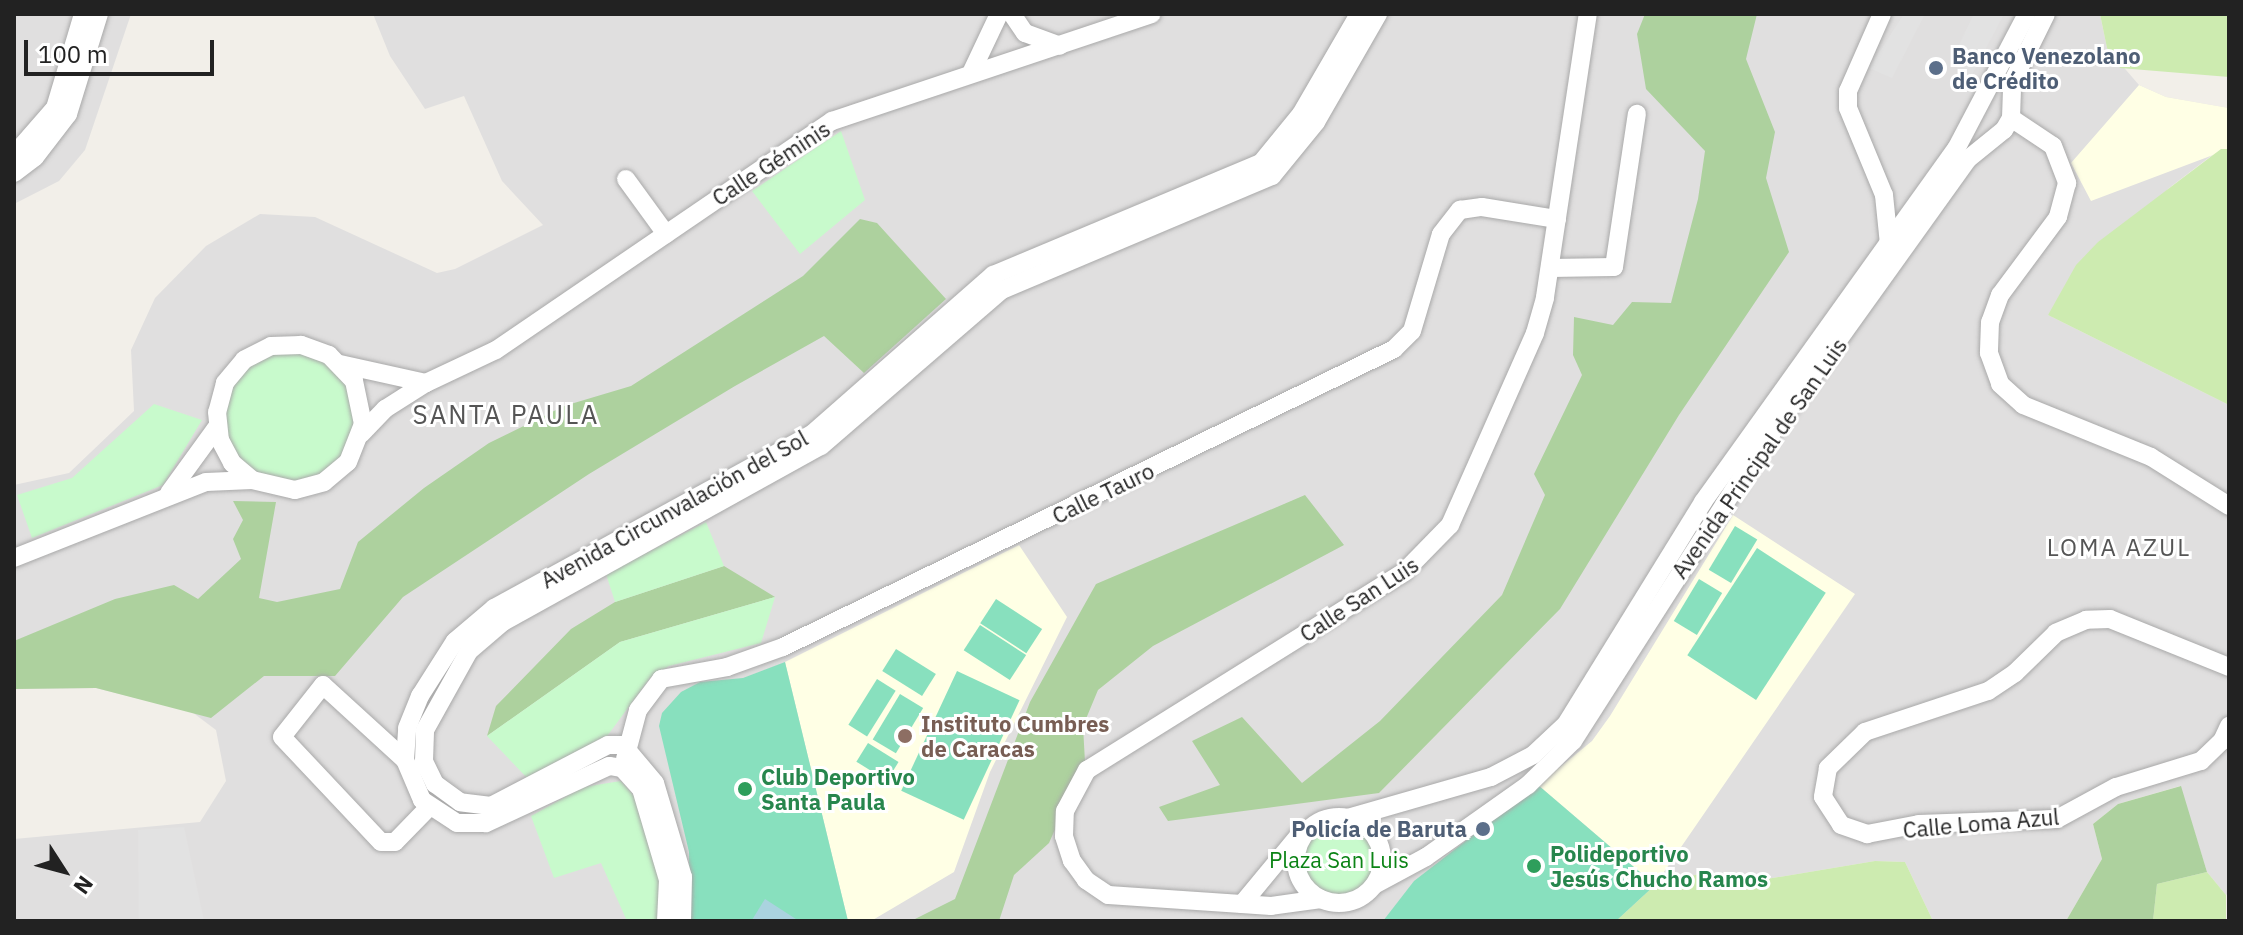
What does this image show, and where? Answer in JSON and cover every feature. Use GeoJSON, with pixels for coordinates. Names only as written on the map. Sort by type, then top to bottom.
{"type":"FeatureCollection","features":[{"type":"Feature","properties":{"kind":"street"},"geometry":{"type":"LineString","coordinates":[[14,155],[55,108],[83,14]]}},
{"type":"Feature","properties":{"kind":"street"},"geometry":{"type":"LineString","coordinates":[[14,173],[35,157],[68,114],[99,14]]}},
{"type":"Feature","properties":{"kind":"street"},"geometry":{"type":"LineString","coordinates":[[972,71],[999,14]]}},
{"type":"Feature","properties":{"kind":"street"},"geometry":{"type":"LineString","coordinates":[[1012,14],[1025,33],[1063,47]]}},
{"type":"Feature","properties":{"kind":"street","name":"Calle Géminis"},"geometry":{"type":"LineString","coordinates":[[14,558],[169,493],[221,479],[252,480],[280,490],[311,488],[348,462],[361,434],[385,409],[426,383],[496,350],[832,121],[972,71],[1063,47],[1152,14]]}},
{"type":"Feature","properties":{"kind":"street","name":"Avenida Circunvalación del Sol"},"geometry":{"type":"LineString","coordinates":[[405,760],[411,713],[443,658],[479,618],[813,433],[993,275],[1261,163],[1301,114],[1359,14]]}},
{"type":"Feature","properties":{"kind":"street","name":"Avenida Circunvalación del Sol"},"geometry":{"type":"LineString","coordinates":[[629,748],[608,745],[504,802],[478,807],[460,802],[435,784],[425,767],[423,744],[428,718],[457,666],[503,622],[821,446],[1002,290],[1272,176],[1316,122],[1378,14]]}},
{"type":"Feature","properties":{"kind":"street","name":"Calle San Luis"},"geometry":{"type":"LineString","coordinates":[[1324,900],[1299,906],[1242,904],[1126,898],[1099,889],[1078,870],[1068,850],[1063,823],[1070,797],[1087,770],[1430,551],[1459,511],[1535,333],[1550,268],[1588,14]]}},
{"type":"Feature","properties":{"kind":"street"},"geometry":{"type":"LineString","coordinates":[[1882,14],[1848,91],[1848,108],[1884,195],[1889,244]]}},
{"type":"Feature","properties":{"kind":"street","name":"Avenida Principal de San Luis"},"geometry":{"type":"LineString","coordinates":[[1348,818],[1491,777],[1555,737],[1703,502],[1923,197],[1984,101],[2027,14]]}},
{"type":"Feature","properties":{"kind":"street"},"geometry":{"type":"LineString","coordinates":[[2012,114],[2012,83],[2046,14]]}},
{"type":"Feature","properties":{"kind":"street"},"geometry":{"type":"LineString","coordinates":[[1984,101],[2000,98],[2012,114],[2053,146],[2067,183],[2058,217],[1995,306],[1987,339],[1996,376],[2023,405],[2151,457],[2229,506]]}},
{"type":"Feature","properties":{"kind":"street"},"geometry":{"type":"LineString","coordinates":[[1550,268],[1614,267],[1637,114]]}},
{"type":"Feature","properties":{"kind":"street","name":"Avenida Principal de San Luis"},"geometry":{"type":"LineString","coordinates":[[1374,885],[1438,849],[1528,785],[1565,751],[1756,455],[1968,159],[2002,133],[2012,114]]}},
{"type":"Feature","properties":{"kind":"street"},"geometry":{"type":"LineString","coordinates":[[626,179],[666,234]]}},
{"type":"Feature","properties":{"kind":"street"},"geometry":{"type":"LineString","coordinates":[[1884,195],[1923,197]]}},
{"type":"Feature","properties":{"kind":"street","name":"Calle Tauro"},"geometry":{"type":"LineString","coordinates":[[622,768],[638,710],[661,679],[727,667],[796,642],[1394,349],[1412,331],[1441,234],[1460,210],[1482,207],[1557,219]]}},
{"type":"Feature","properties":{"kind":"street"},"geometry":{"type":"LineString","coordinates":[[169,493],[217,427],[225,383],[257,352],[301,345],[340,364],[426,383]]}},
{"type":"Feature","properties":{"kind":"street"},"geometry":{"type":"LineString","coordinates":[[340,364],[361,402],[361,434]]}},
{"type":"Feature","properties":{"kind":"street"},"geometry":{"type":"LineString","coordinates":[[217,427],[232,463],[252,480]]}},
{"type":"Feature","properties":{"kind":"street","name":"Calle Loma Azul"},"geometry":{"type":"LineString","coordinates":[[2229,667],[2110,619],[2086,620],[2056,633],[2015,673],[1988,691],[1865,732],[1828,768],[1823,797],[1841,825],[1867,834],[1919,824],[2057,819],[2116,787],[2186,768],[2215,750],[2229,726]]}},
{"type":"Feature","properties":{"kind":"street"},"geometry":{"type":"LineString","coordinates":[[429,807],[395,842],[381,842],[282,737],[323,685],[405,760],[413,787],[429,807],[457,823],[486,823],[609,766],[622,768],[641,789],[668,880],[666,921]]}},
{"type":"Feature","properties":{"kind":"street"},"geometry":{"type":"LineString","coordinates":[[629,748],[648,771],[658,794],[683,877],[682,921]]}},
{"type":"Feature","properties":{"kind":"street"},"geometry":{"type":"LineString","coordinates":[[1242,904],[1292,841],[1310,829],[1328,819],[1348,818],[1365,826],[1377,840],[1381,868],[1374,885],[1349,902],[1324,900],[1307,889],[1297,867],[1300,842],[1310,829]]}},
{"type":"Feature","properties":{"kind":"street"},"geometry":{"type":"LineString","coordinates":[[1324,900],[1326,921]]}},
{"type":"Feature","properties":{"kind":"street"},"geometry":{"type":"LineString","coordinates":[[1349,902],[1349,921]]}},
{"type":"Feature","properties":{"kind":"shaded area"},"geometry":{"type":"Polygon","coordinates":[[[14,14],[131,14],[85,150],[59,181],[14,204],[14,14]]]}},
{"type":"Feature","properties":{"kind":"shaded area"},"geometry":{"type":"Polygon","coordinates":[[[373,14],[2100,14],[2107,48],[2139,85],[2166,97],[2229,108],[2229,149],[2220,149],[2169,188],[2048,315],[2229,405],[2229,892],[2226,895],[2207,872],[2180,786],[2118,804],[2093,824],[2102,859],[2066,921],[1933,921],[1905,862],[1875,861],[1731,885],[1699,874],[1655,885],[1616,921],[14,921],[14,839],[200,822],[226,781],[216,730],[192,712],[96,688],[14,689],[14,485],[69,473],[134,411],[131,350],[155,298],[206,246],[260,214],[315,217],[437,273],[455,269],[543,225],[502,181],[464,96],[425,109],[390,56],[373,14]]]}},
{"type":"Feature","properties":{"kind":"shaded area"},"geometry":{"type":"Polygon","coordinates":[[[1904,14],[1925,14],[1892,78],[1869,68],[1904,14]]]}},
{"type":"Feature","properties":{"kind":"shaded area"},"geometry":{"type":"Polygon","coordinates":[[[1974,14],[2004,14],[1965,88],[1953,57],[1974,14]]]}},
{"type":"Feature","properties":{"kind":"shaded area"},"geometry":{"type":"Polygon","coordinates":[[[2139,85],[2166,97],[2229,108],[2229,149],[2091,201],[2071,163],[2139,85]]]}},
{"type":"Feature","properties":{"kind":"shaded area"},"geometry":{"type":"Polygon","coordinates":[[[1733,515],[1855,594],[1655,885],[1538,785],[1592,741],[1733,515]]]}},
{"type":"Feature","properties":{"kind":"shaded area","name":"Instituto Cumbres de Caracas"},"geometry":{"type":"Polygon","coordinates":[[[1019,545],[1067,617],[990,772],[954,872],[871,921],[848,921],[785,662],[1019,545]]]}},
{"type":"Feature","properties":{"kind":"shaded area"},"geometry":{"type":"Polygon","coordinates":[[[184,827],[204,921],[139,921],[138,830],[184,827]]]}},
{"type":"Feature","properties":{"kind":"green space"},"geometry":{"type":"Polygon","coordinates":[[[1645,14],[1757,14],[1746,59],[1775,132],[1766,178],[1789,252],[1679,415],[1560,609],[1379,793],[1168,821],[1159,807],[1220,785],[1192,741],[1242,717],[1302,783],[1380,721],[1502,595],[1545,495],[1534,474],[1582,375],[1573,355],[1574,317],[1613,325],[1632,302],[1671,303],[1698,199],[1705,151],[1646,89],[1637,34],[1645,14]]]}},
{"type":"Feature","properties":{"kind":"green space"},"geometry":{"type":"Polygon","coordinates":[[[2100,14],[2229,14],[2229,77],[2120,68],[2107,48],[2100,14]]]}},
{"type":"Feature","properties":{"kind":"green space"},"geometry":{"type":"Polygon","coordinates":[[[841,131],[865,200],[800,254],[752,191],[841,131]]]}},
{"type":"Feature","properties":{"kind":"green space"},"geometry":{"type":"Polygon","coordinates":[[[2221,149],[2229,149],[2229,405],[2048,315],[2076,265],[2098,242],[2221,149]]]}},
{"type":"Feature","properties":{"kind":"green space"},"geometry":{"type":"Polygon","coordinates":[[[860,219],[877,223],[946,299],[864,373],[824,336],[735,386],[589,474],[403,597],[335,676],[264,676],[211,718],[96,688],[14,689],[14,641],[115,599],[174,585],[198,599],[241,559],[233,539],[243,520],[233,501],[276,502],[259,598],[277,602],[340,589],[358,542],[424,488],[489,443],[564,406],[631,386],[803,276],[860,219]]]}},
{"type":"Feature","properties":{"kind":"green space"},"geometry":{"type":"Polygon","coordinates":[[[290,351],[315,356],[336,370],[350,391],[355,416],[350,441],[336,462],[315,476],[290,481],[265,476],[244,462],[230,441],[225,416],[230,391],[244,370],[265,356],[290,351]]]}},
{"type":"Feature","properties":{"kind":"green space"},"geometry":{"type":"Polygon","coordinates":[[[154,404],[202,420],[163,485],[32,538],[17,495],[72,478],[154,404]]]}},
{"type":"Feature","properties":{"kind":"green space"},"geometry":{"type":"Polygon","coordinates":[[[1305,495],[1344,545],[1153,646],[1098,690],[1083,726],[1085,762],[1049,843],[1014,875],[999,921],[911,921],[955,899],[1030,702],[1096,584],[1305,495]]]}},
{"type":"Feature","properties":{"kind":"green space"},"geometry":{"type":"Polygon","coordinates":[[[706,522],[724,566],[615,602],[606,574],[706,522]]]}},
{"type":"Feature","properties":{"kind":"green space"},"geometry":{"type":"Polygon","coordinates":[[[1735,526],[1757,539],[1731,583],[1709,570],[1735,526]]]}},
{"type":"Feature","properties":{"kind":"green space"},"geometry":{"type":"Polygon","coordinates":[[[1757,548],[1826,593],[1756,700],[1687,655],[1757,548]]]}},
{"type":"Feature","properties":{"kind":"green space"},"geometry":{"type":"Polygon","coordinates":[[[724,566],[775,597],[620,642],[487,736],[496,706],[571,629],[615,602],[724,566]]]}},
{"type":"Feature","properties":{"kind":"green space"},"geometry":{"type":"Polygon","coordinates":[[[1699,579],[1722,593],[1697,635],[1674,621],[1699,579]]]}},
{"type":"Feature","properties":{"kind":"green space"},"geometry":{"type":"Polygon","coordinates":[[[775,597],[761,643],[669,666],[650,678],[605,739],[530,781],[487,736],[620,642],[775,597]]]}},
{"type":"Feature","properties":{"kind":"green space"},"geometry":{"type":"Polygon","coordinates":[[[996,599],[1042,629],[1026,653],[980,623],[996,599]]]}},
{"type":"Feature","properties":{"kind":"green space"},"geometry":{"type":"Polygon","coordinates":[[[980,625],[1026,655],[1010,680],[964,650],[980,625]]]}},
{"type":"Feature","properties":{"kind":"green space"},"geometry":{"type":"Polygon","coordinates":[[[896,649],[936,674],[922,696],[882,671],[896,649]]]}},
{"type":"Feature","properties":{"kind":"green space","name":"Club Deportivo Santa Paula"},"geometry":{"type":"Polygon","coordinates":[[[785,662],[848,921],[690,921],[689,852],[659,726],[662,713],[681,692],[700,682],[743,678],[785,662]]]}},
{"type":"Feature","properties":{"kind":"green space"},"geometry":{"type":"Polygon","coordinates":[[[957,671],[1020,700],[964,820],[901,791],[957,671]]]}},
{"type":"Feature","properties":{"kind":"green space"},"geometry":{"type":"Polygon","coordinates":[[[877,679],[896,691],[867,736],[848,725],[877,679]]]}},
{"type":"Feature","properties":{"kind":"green space"},"geometry":{"type":"Polygon","coordinates":[[[900,694],[923,708],[896,753],[873,739],[900,694]]]}},
{"type":"Feature","properties":{"kind":"green space"},"geometry":{"type":"Polygon","coordinates":[[[868,743],[899,762],[887,781],[856,762],[868,743]]]}},
{"type":"Feature","properties":{"kind":"green space"},"geometry":{"type":"Polygon","coordinates":[[[621,781],[634,796],[668,902],[660,921],[627,921],[601,863],[554,878],[531,816],[583,787],[621,781]]]}},
{"type":"Feature","properties":{"kind":"green space","name":"Polideportivo Jesús Chucho Ramos"},"geometry":{"type":"Polygon","coordinates":[[[1538,785],[1655,885],[1616,921],[1383,921],[1414,881],[1538,785]]]}},
{"type":"Feature","properties":{"kind":"green space"},"geometry":{"type":"Polygon","coordinates":[[[2181,786],[2207,872],[2157,884],[2153,921],[2066,921],[2102,859],[2093,824],[2118,804],[2181,786]]]}},
{"type":"Feature","properties":{"kind":"green space","name":"Plaza San Luis"},"geometry":{"type":"Polygon","coordinates":[[[1339,817],[1355,821],[1369,830],[1378,844],[1382,860],[1378,876],[1369,890],[1355,899],[1339,903],[1323,899],[1309,890],[1300,876],[1296,860],[1300,844],[1309,830],[1323,821],[1339,817]]]}},
{"type":"Feature","properties":{"kind":"green space"},"geometry":{"type":"Polygon","coordinates":[[[1875,861],[1905,862],[1933,921],[1616,921],[1655,885],[1699,874],[1731,885],[1875,861]]]}},
{"type":"Feature","properties":{"kind":"green space"},"geometry":{"type":"Polygon","coordinates":[[[2207,872],[2226,895],[2226,921],[2153,921],[2157,884],[2207,872]]]}},
{"type":"Feature","properties":{"kind":"water"},"geometry":{"type":"Polygon","coordinates":[[[765,899],[799,921],[752,920],[765,899]]]}},
{"type":"Feature","properties":{"kind":"place","name":"Banco Venezolano de Crédito"},"geometry":{"type":"Point","coordinates":[1936,68]}},
{"type":"Feature","properties":{"kind":"place","name":"Instituto Cumbres de Caracas"},"geometry":{"type":"Point","coordinates":[905,736]}},
{"type":"Feature","properties":{"kind":"place","name":"Club Deportivo Santa Paula"},"geometry":{"type":"Point","coordinates":[745,789]}},
{"type":"Feature","properties":{"kind":"place","name":"Policía de Baruta"},"geometry":{"type":"Point","coordinates":[1483,829]}},
{"type":"Feature","properties":{"kind":"place","name":"Polideportivo Jesús Chucho Ramos"},"geometry":{"type":"Point","coordinates":[1534,866]}},
{"type":"Feature","properties":{"kind":"district","name":"SANTA PAULA"},"geometry":{"type":"Point","coordinates":[506,415]}},
{"type":"Feature","properties":{"kind":"district","name":"LOMA AZUL"},"geometry":{"type":"Point","coordinates":[2119,548]}}]}
